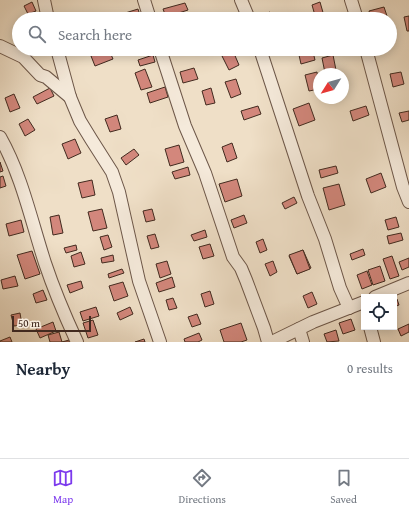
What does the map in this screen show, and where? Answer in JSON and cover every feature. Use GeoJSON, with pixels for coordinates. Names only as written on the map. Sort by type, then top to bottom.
{"type":"FeatureCollection","features":[{"type":"Feature","properties":{"kind":"street"},"geometry":{"type":"LineString","coordinates":[[44,0],[47,12]]}},
{"type":"Feature","properties":{"kind":"street"},"geometry":{"type":"LineString","coordinates":[[144,0],[148,12]]}},
{"type":"Feature","properties":{"kind":"street"},"geometry":{"type":"LineString","coordinates":[[241,0],[246,12]]}},
{"type":"Feature","properties":{"kind":"street"},"geometry":{"type":"LineString","coordinates":[[351,0],[355,12]]}},
{"type":"Feature","properties":{"kind":"street"},"geometry":{"type":"LineString","coordinates":[[0,46],[12,51]]}},
{"type":"Feature","properties":{"kind":"street"},"geometry":{"type":"LineString","coordinates":[[23,56],[40,75],[46,77],[70,97]]}},
{"type":"Feature","properties":{"kind":"street"},"geometry":{"type":"LineString","coordinates":[[59,56],[70,97],[80,121],[112,172],[119,192],[139,281],[160,342]]}},
{"type":"Feature","properties":{"kind":"street"},"geometry":{"type":"LineString","coordinates":[[162,56],[185,126],[193,148],[205,173],[233,257],[241,268],[246,280],[268,342]]}},
{"type":"Feature","properties":{"kind":"street"},"geometry":{"type":"LineString","coordinates":[[262,56],[308,196],[325,239],[340,288],[349,308]]}},
{"type":"Feature","properties":{"kind":"street"},"geometry":{"type":"LineString","coordinates":[[368,56],[403,187],[409,202]]}},
{"type":"Feature","properties":{"kind":"street"},"geometry":{"type":"LineString","coordinates":[[0,137],[9,153],[18,176],[53,286],[77,342]]}},
{"type":"Feature","properties":{"kind":"street"},"geometry":{"type":"LineString","coordinates":[[382,294],[409,283]]}},
{"type":"Feature","properties":{"kind":"street"},"geometry":{"type":"LineString","coordinates":[[272,342],[313,322],[361,305]]}},
{"type":"Feature","properties":{"kind":"street"},"geometry":{"type":"LineString","coordinates":[[299,329],[303,342]]}},
{"type":"Feature","properties":{"kind":"street"},"geometry":{"type":"LineString","coordinates":[[371,330],[374,342]]}},
{"type":"Feature","properties":{"kind":"building"},"geometry":{"type":"Polygon","coordinates":[[[32,2],[36,11],[27,12],[24,6],[32,2]]]}},
{"type":"Feature","properties":{"kind":"building"},"geometry":{"type":"Polygon","coordinates":[[[320,2],[323,12],[314,12],[312,5],[320,2]]]}},
{"type":"Feature","properties":{"kind":"building"},"geometry":{"type":"Polygon","coordinates":[[[185,3],[188,10],[182,12],[164,12],[163,9],[185,3]]]}},
{"type":"Feature","properties":{"kind":"building"},"geometry":{"type":"Polygon","coordinates":[[[384,7],[386,12],[369,12],[384,7]]]}},
{"type":"Feature","properties":{"kind":"building"},"geometry":{"type":"Polygon","coordinates":[[[138,9],[139,12],[128,12],[138,9]]]}},
{"type":"Feature","properties":{"kind":"building"},"geometry":{"type":"Polygon","coordinates":[[[409,16],[409,31],[407,31],[404,17],[409,16]]]}},
{"type":"Feature","properties":{"kind":"building"},"geometry":{"type":"Polygon","coordinates":[[[91,56],[112,56],[113,59],[95,66],[91,56]]]}},
{"type":"Feature","properties":{"kind":"building"},"geometry":{"type":"Polygon","coordinates":[[[153,56],[155,62],[140,66],[138,60],[153,56]]]}},
{"type":"Feature","properties":{"kind":"building"},"geometry":{"type":"Polygon","coordinates":[[[222,56],[235,56],[239,65],[229,70],[222,56]]]}},
{"type":"Feature","properties":{"kind":"building"},"geometry":{"type":"Polygon","coordinates":[[[299,56],[314,56],[315,60],[301,64],[299,56]]]}},
{"type":"Feature","properties":{"kind":"building"},"geometry":{"type":"Polygon","coordinates":[[[333,56],[336,68],[324,68],[322,58],[333,56]]]}},
{"type":"Feature","properties":{"kind":"building"},"geometry":{"type":"Polygon","coordinates":[[[194,68],[198,79],[183,83],[180,72],[194,68]]]}},
{"type":"Feature","properties":{"kind":"building"},"geometry":{"type":"Polygon","coordinates":[[[145,69],[152,87],[141,90],[135,73],[145,69]]]}},
{"type":"Feature","properties":{"kind":"building"},"geometry":{"type":"Polygon","coordinates":[[[401,72],[404,84],[393,87],[390,74],[401,72]]]}},
{"type":"Feature","properties":{"kind":"building"},"geometry":{"type":"Polygon","coordinates":[[[313,73],[313,90],[309,91],[305,75],[313,73]]]}},
{"type":"Feature","properties":{"kind":"building"},"geometry":{"type":"Polygon","coordinates":[[[236,79],[241,94],[231,98],[225,82],[236,79]]]}},
{"type":"Feature","properties":{"kind":"building"},"geometry":{"type":"Polygon","coordinates":[[[165,87],[168,97],[150,103],[147,93],[165,87]]]}},
{"type":"Feature","properties":{"kind":"building"},"geometry":{"type":"Polygon","coordinates":[[[50,88],[54,96],[37,104],[33,97],[50,88]]]}},
{"type":"Feature","properties":{"kind":"building"},"geometry":{"type":"Polygon","coordinates":[[[211,88],[215,103],[206,105],[202,91],[211,88]]]}},
{"type":"Feature","properties":{"kind":"building"},"geometry":{"type":"Polygon","coordinates":[[[14,94],[20,108],[10,112],[5,98],[14,94]]]}},
{"type":"Feature","properties":{"kind":"building"},"geometry":{"type":"Polygon","coordinates":[[[309,103],[315,120],[299,126],[293,109],[309,103]]]}},
{"type":"Feature","properties":{"kind":"building"},"geometry":{"type":"Polygon","coordinates":[[[258,106],[261,114],[244,120],[241,111],[258,106]]]}},
{"type":"Feature","properties":{"kind":"building"},"geometry":{"type":"Polygon","coordinates":[[[366,106],[369,115],[353,121],[350,111],[366,106]]]}},
{"type":"Feature","properties":{"kind":"building"},"geometry":{"type":"Polygon","coordinates":[[[409,111],[409,120],[402,122],[399,113],[409,111]]]}},
{"type":"Feature","properties":{"kind":"building"},"geometry":{"type":"Polygon","coordinates":[[[117,115],[121,129],[110,132],[105,119],[117,115]]]}},
{"type":"Feature","properties":{"kind":"building"},"geometry":{"type":"Polygon","coordinates":[[[28,119],[35,130],[25,136],[19,124],[28,119]]]}},
{"type":"Feature","properties":{"kind":"building"},"geometry":{"type":"Polygon","coordinates":[[[75,139],[81,153],[68,159],[62,144],[75,139]]]}},
{"type":"Feature","properties":{"kind":"building"},"geometry":{"type":"Polygon","coordinates":[[[232,143],[237,158],[227,162],[222,147],[232,143]]]}},
{"type":"Feature","properties":{"kind":"building"},"geometry":{"type":"Polygon","coordinates":[[[179,145],[184,162],[170,166],[165,149],[179,145]]]}},
{"type":"Feature","properties":{"kind":"building"},"geometry":{"type":"Polygon","coordinates":[[[134,149],[139,155],[126,165],[121,158],[134,149]]]}},
{"type":"Feature","properties":{"kind":"building"},"geometry":{"type":"Polygon","coordinates":[[[0,162],[3,171],[0,172],[0,162]]]}},
{"type":"Feature","properties":{"kind":"building"},"geometry":{"type":"Polygon","coordinates":[[[336,166],[338,173],[321,178],[319,170],[336,166]]]}},
{"type":"Feature","properties":{"kind":"building"},"geometry":{"type":"Polygon","coordinates":[[[188,167],[190,175],[175,179],[172,172],[188,167]]]}},
{"type":"Feature","properties":{"kind":"building"},"geometry":{"type":"Polygon","coordinates":[[[381,173],[386,187],[371,193],[366,179],[381,173]]]}},
{"type":"Feature","properties":{"kind":"building"},"geometry":{"type":"Polygon","coordinates":[[[3,176],[6,186],[0,188],[0,177],[3,176]]]}},
{"type":"Feature","properties":{"kind":"building"},"geometry":{"type":"Polygon","coordinates":[[[237,179],[242,196],[225,202],[219,184],[237,179]]]}},
{"type":"Feature","properties":{"kind":"building"},"geometry":{"type":"Polygon","coordinates":[[[92,180],[95,195],[82,198],[78,183],[92,180]]]}},
{"type":"Feature","properties":{"kind":"building"},"geometry":{"type":"Polygon","coordinates":[[[339,184],[345,205],[329,210],[323,188],[339,184]]]}},
{"type":"Feature","properties":{"kind":"building"},"geometry":{"type":"Polygon","coordinates":[[[294,197],[297,203],[285,209],[282,203],[294,197]]]}},
{"type":"Feature","properties":{"kind":"building"},"geometry":{"type":"Polygon","coordinates":[[[102,209],[107,228],[93,231],[88,212],[102,209]]]}},
{"type":"Feature","properties":{"kind":"building"},"geometry":{"type":"Polygon","coordinates":[[[152,209],[155,220],[146,222],[143,211],[152,209]]]}},
{"type":"Feature","properties":{"kind":"building"},"geometry":{"type":"Polygon","coordinates":[[[59,215],[63,233],[53,235],[50,217],[59,215]]]}},
{"type":"Feature","properties":{"kind":"building"},"geometry":{"type":"Polygon","coordinates":[[[244,215],[247,223],[234,228],[231,220],[244,215]]]}},
{"type":"Feature","properties":{"kind":"building"},"geometry":{"type":"Polygon","coordinates":[[[396,217],[399,227],[388,230],[385,220],[396,217]]]}},
{"type":"Feature","properties":{"kind":"building"},"geometry":{"type":"Polygon","coordinates":[[[21,220],[24,232],[9,236],[6,224],[21,220]]]}},
{"type":"Feature","properties":{"kind":"building"},"geometry":{"type":"Polygon","coordinates":[[[205,230],[207,237],[194,241],[191,235],[205,230]]]}},
{"type":"Feature","properties":{"kind":"building"},"geometry":{"type":"Polygon","coordinates":[[[401,233],[403,240],[389,244],[387,236],[401,233]]]}},
{"type":"Feature","properties":{"kind":"building"},"geometry":{"type":"Polygon","coordinates":[[[155,234],[159,247],[151,249],[147,236],[155,234]]]}},
{"type":"Feature","properties":{"kind":"building"},"geometry":{"type":"Polygon","coordinates":[[[108,235],[112,247],[104,250],[100,237],[108,235]]]}},
{"type":"Feature","properties":{"kind":"building"},"geometry":{"type":"Polygon","coordinates":[[[263,239],[267,250],[260,253],[256,242],[263,239]]]}},
{"type":"Feature","properties":{"kind":"building"},"geometry":{"type":"Polygon","coordinates":[[[210,244],[214,256],[203,259],[199,247],[210,244]]]}},
{"type":"Feature","properties":{"kind":"building"},"geometry":{"type":"Polygon","coordinates":[[[76,245],[77,250],[66,253],[64,248],[76,245]]]}},
{"type":"Feature","properties":{"kind":"building"},"geometry":{"type":"Polygon","coordinates":[[[363,249],[365,255],[352,260],[350,254],[363,249]]]}},
{"type":"Feature","properties":{"kind":"building"},"geometry":{"type":"Polygon","coordinates":[[[303,250],[311,268],[297,274],[289,256],[303,250]]]}},
{"type":"Feature","properties":{"kind":"building"},"geometry":{"type":"Polygon","coordinates":[[[303,250],[310,269],[297,274],[289,255],[303,250]]]}},
{"type":"Feature","properties":{"kind":"building"},"geometry":{"type":"Polygon","coordinates":[[[32,251],[40,274],[25,279],[17,255],[32,251]]]}},
{"type":"Feature","properties":{"kind":"building"},"geometry":{"type":"Polygon","coordinates":[[[81,252],[85,264],[74,267],[71,256],[81,252]]]}},
{"type":"Feature","properties":{"kind":"building"},"geometry":{"type":"Polygon","coordinates":[[[113,255],[114,261],[102,263],[101,258],[113,255]]]}},
{"type":"Feature","properties":{"kind":"building"},"geometry":{"type":"Polygon","coordinates":[[[392,256],[399,276],[390,279],[383,259],[392,256]]]}},
{"type":"Feature","properties":{"kind":"building"},"geometry":{"type":"Polygon","coordinates":[[[409,258],[409,267],[402,270],[399,262],[409,258]]]}},
{"type":"Feature","properties":{"kind":"building"},"geometry":{"type":"Polygon","coordinates":[[[167,261],[171,274],[160,278],[156,264],[167,261]]]}},
{"type":"Feature","properties":{"kind":"building"},"geometry":{"type":"Polygon","coordinates":[[[273,261],[277,272],[270,276],[265,264],[273,261]]]}},
{"type":"Feature","properties":{"kind":"building"},"geometry":{"type":"Polygon","coordinates":[[[380,266],[385,281],[373,285],[368,270],[380,266]]]}},
{"type":"Feature","properties":{"kind":"building"},"geometry":{"type":"Polygon","coordinates":[[[122,269],[124,273],[109,278],[108,274],[122,269]]]}},
{"type":"Feature","properties":{"kind":"building"},"geometry":{"type":"Polygon","coordinates":[[[367,271],[372,285],[362,289],[357,275],[367,271]]]}},
{"type":"Feature","properties":{"kind":"building"},"geometry":{"type":"Polygon","coordinates":[[[15,276],[18,286],[3,289],[1,280],[15,276]]]}},
{"type":"Feature","properties":{"kind":"building"},"geometry":{"type":"Polygon","coordinates":[[[172,277],[175,287],[159,292],[156,283],[172,277]]]}},
{"type":"Feature","properties":{"kind":"building"},"geometry":{"type":"Polygon","coordinates":[[[81,281],[83,288],[70,293],[67,285],[81,281]]]}},
{"type":"Feature","properties":{"kind":"building"},"geometry":{"type":"Polygon","coordinates":[[[123,282],[128,296],[114,301],[109,286],[123,282]]]}},
{"type":"Feature","properties":{"kind":"building"},"geometry":{"type":"Polygon","coordinates":[[[43,290],[47,300],[36,303],[33,294],[43,290]]]}},
{"type":"Feature","properties":{"kind":"building"},"geometry":{"type":"Polygon","coordinates":[[[210,291],[214,304],[205,307],[201,294],[210,291]]]}},
{"type":"Feature","properties":{"kind":"building"},"geometry":{"type":"Polygon","coordinates":[[[312,292],[317,304],[308,308],[303,296],[312,292]]]}},
{"type":"Feature","properties":{"kind":"building"},"geometry":{"type":"Polygon","coordinates":[[[173,298],[177,308],[169,310],[166,300],[173,298]]]}},
{"type":"Feature","properties":{"kind":"building"},"geometry":{"type":"Polygon","coordinates":[[[96,307],[99,316],[83,321],[80,312],[96,307]]]}},
{"type":"Feature","properties":{"kind":"building"},"geometry":{"type":"Polygon","coordinates":[[[130,307],[133,314],[120,320],[117,313],[130,307]]]}},
{"type":"Feature","properties":{"kind":"building"},"geometry":{"type":"Polygon","coordinates":[[[20,313],[22,325],[14,326],[11,315],[20,313]]]}},
{"type":"Feature","properties":{"kind":"building"},"geometry":{"type":"Polygon","coordinates":[[[197,314],[201,324],[192,327],[188,317],[197,314]]]}},
{"type":"Feature","properties":{"kind":"building"},"geometry":{"type":"Polygon","coordinates":[[[351,319],[355,330],[343,334],[339,323],[351,319]]]}},
{"type":"Feature","properties":{"kind":"building"},"geometry":{"type":"Polygon","coordinates":[[[93,320],[98,335],[88,338],[83,323],[93,320]]]}},
{"type":"Feature","properties":{"kind":"building"},"geometry":{"type":"Polygon","coordinates":[[[53,322],[56,331],[40,338],[36,329],[53,322]]]}},
{"type":"Feature","properties":{"kind":"building"},"geometry":{"type":"Polygon","coordinates":[[[241,323],[247,340],[241,342],[224,342],[220,330],[241,323]]]}},
{"type":"Feature","properties":{"kind":"building"},"geometry":{"type":"Polygon","coordinates":[[[409,324],[409,332],[401,336],[398,329],[409,324]]]}},
{"type":"Feature","properties":{"kind":"building"},"geometry":{"type":"Polygon","coordinates":[[[336,330],[339,341],[327,342],[324,334],[336,330]]]}},
{"type":"Feature","properties":{"kind":"building"},"geometry":{"type":"Polygon","coordinates":[[[59,332],[62,342],[50,342],[48,335],[59,332]]]}},
{"type":"Feature","properties":{"kind":"building"},"geometry":{"type":"Polygon","coordinates":[[[199,333],[202,340],[198,342],[185,342],[184,339],[199,333]]]}},
{"type":"Feature","properties":{"kind":"building"},"geometry":{"type":"Polygon","coordinates":[[[10,337],[12,342],[0,342],[0,341],[10,337]]]}},
{"type":"Feature","properties":{"kind":"building"},"geometry":{"type":"Polygon","coordinates":[[[144,339],[145,342],[135,342],[144,339]]]}}]}
